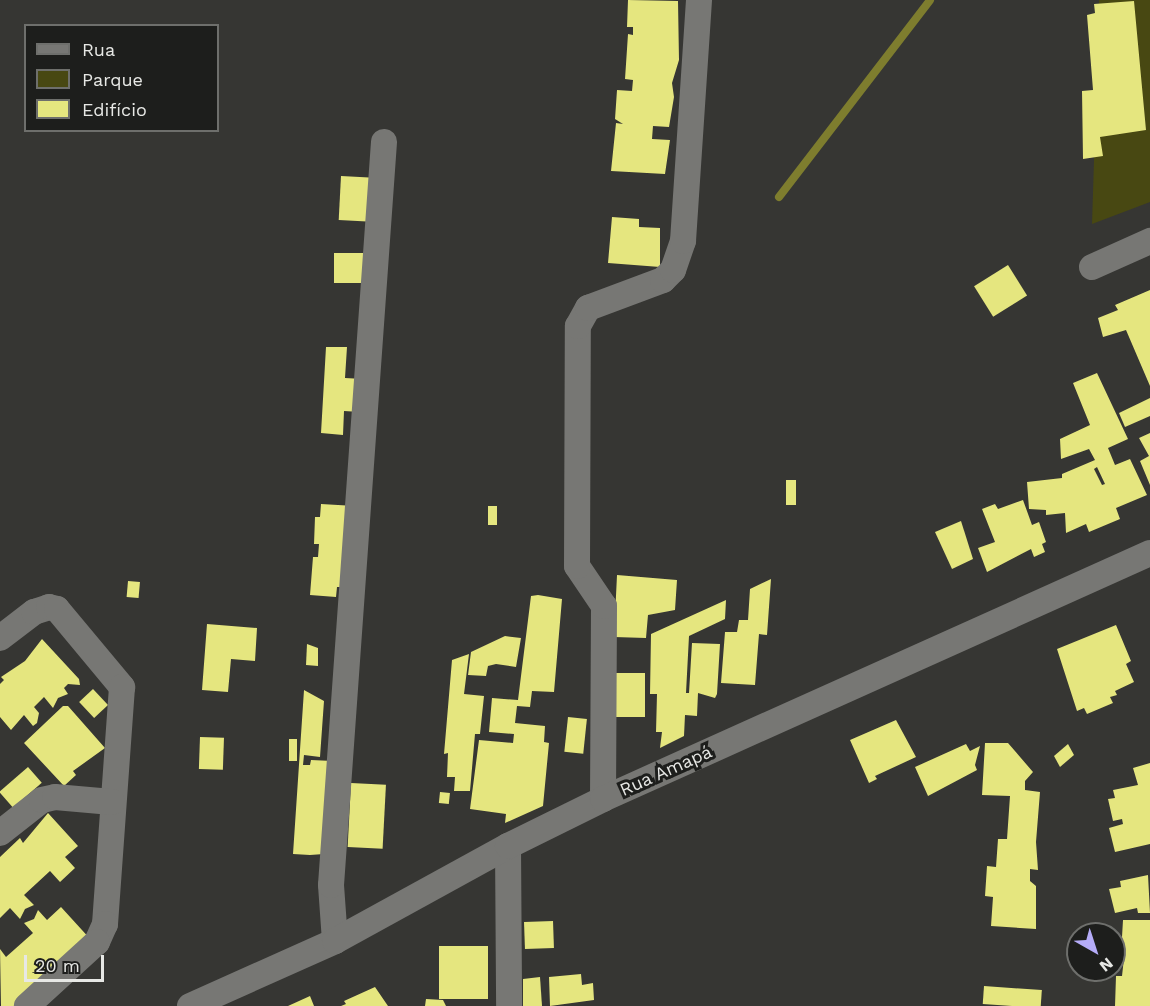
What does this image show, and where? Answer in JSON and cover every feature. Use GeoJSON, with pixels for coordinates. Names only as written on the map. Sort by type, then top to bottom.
{"type":"FeatureCollection","features":[{"type":"Feature","properties":{"kind":"street"},"geometry":{"type":"LineString","coordinates":[[603,799],[604,606],[577,566],[578,326],[588,308],[663,280],[674,270],[683,241],[699,0]]}},
{"type":"Feature","properties":{"kind":"street"},"geometry":{"type":"LineString","coordinates":[[334,941],[331,885],[384,142]]}},
{"type":"Feature","properties":{"kind":"street"},"geometry":{"type":"LineString","coordinates":[[1092,267],[1150,241]]}},
{"type":"Feature","properties":{"kind":"street","name":"Rua Amapá"},"geometry":{"type":"LineString","coordinates":[[190,1006],[334,941],[508,846],[603,799],[1150,553]]}},
{"type":"Feature","properties":{"kind":"street"},"geometry":{"type":"LineString","coordinates":[[0,638],[34,612],[49,607],[57,609],[114,673],[122,687],[102,934],[27,1006]]}},
{"type":"Feature","properties":{"kind":"street"},"geometry":{"type":"LineString","coordinates":[[0,833],[42,800],[55,797],[112,802]]}},
{"type":"Feature","properties":{"kind":"street"},"geometry":{"type":"LineString","coordinates":[[508,846],[509,1006]]}},
{"type":"Feature","properties":{"kind":"green space"},"geometry":{"type":"Polygon","coordinates":[[[1099,0],[1150,0],[1150,202],[1092,224],[1099,0]]]}},
{"type":"Feature","properties":{"kind":"building"},"geometry":{"type":"Polygon","coordinates":[[[628,0],[678,1],[679,60],[672,83],[674,97],[669,127],[653,126],[652,139],[670,140],[665,174],[611,171],[616,123],[623,124],[615,119],[617,90],[632,91],[633,80],[625,79],[628,34],[633,35],[633,27],[627,27],[628,0]]]}},
{"type":"Feature","properties":{"kind":"building"},"geometry":{"type":"Polygon","coordinates":[[[1134,1],[1146,130],[1100,137],[1103,156],[1083,159],[1082,91],[1093,90],[1087,15],[1095,13],[1094,4],[1134,1]]]}},
{"type":"Feature","properties":{"kind":"building"},"geometry":{"type":"Polygon","coordinates":[[[341,176],[374,178],[372,222],[339,220],[341,176]]]}},
{"type":"Feature","properties":{"kind":"building"},"geometry":{"type":"Polygon","coordinates":[[[612,217],[639,219],[639,227],[660,228],[660,267],[608,263],[612,217]]]}},
{"type":"Feature","properties":{"kind":"building"},"geometry":{"type":"Polygon","coordinates":[[[334,253],[363,253],[363,283],[334,283],[334,253]]]}},
{"type":"Feature","properties":{"kind":"building"},"geometry":{"type":"Polygon","coordinates":[[[1008,265],[1027,296],[993,317],[974,286],[1008,265]]]}},
{"type":"Feature","properties":{"kind":"building"},"geometry":{"type":"Polygon","coordinates":[[[1150,290],[1150,386],[1126,330],[1103,337],[1098,318],[1118,310],[1115,305],[1150,290]]]}},
{"type":"Feature","properties":{"kind":"building"},"geometry":{"type":"Polygon","coordinates":[[[326,347],[347,347],[345,378],[363,379],[360,412],[344,411],[343,435],[321,433],[326,347]]]}},
{"type":"Feature","properties":{"kind":"building"},"geometry":{"type":"Polygon","coordinates":[[[1097,373],[1128,439],[1108,448],[1115,465],[1130,459],[1147,495],[1116,508],[1120,519],[1089,532],[1086,524],[1066,533],[1065,513],[1046,515],[1046,510],[1029,509],[1027,482],[1062,478],[1062,474],[1095,460],[1089,449],[1061,459],[1060,439],[1090,425],[1073,383],[1097,373]],[[1097,467],[1094,469],[1102,485],[1105,484],[1097,467]]]}},
{"type":"Feature","properties":{"kind":"building"},"geometry":{"type":"Polygon","coordinates":[[[1150,398],[1150,416],[1125,427],[1119,413],[1150,398]]]}},
{"type":"Feature","properties":{"kind":"building"},"geometry":{"type":"Polygon","coordinates":[[[1150,433],[1150,485],[1140,461],[1149,456],[1139,438],[1150,433]]]}},
{"type":"Feature","properties":{"kind":"building"},"geometry":{"type":"Polygon","coordinates":[[[786,480],[796,480],[796,505],[786,505],[786,480]]]}},
{"type":"Feature","properties":{"kind":"building"},"geometry":{"type":"Polygon","coordinates":[[[1023,500],[1032,525],[1039,522],[1046,542],[1042,544],[1045,552],[1034,557],[1031,549],[987,572],[978,548],[995,542],[982,509],[995,504],[998,509],[1023,500]]]}},
{"type":"Feature","properties":{"kind":"building"},"geometry":{"type":"Polygon","coordinates":[[[321,504],[355,506],[351,587],[337,587],[336,597],[310,595],[313,557],[318,557],[319,544],[314,544],[315,517],[320,517],[321,504]]]}},
{"type":"Feature","properties":{"kind":"building"},"geometry":{"type":"Polygon","coordinates":[[[488,506],[497,506],[497,525],[488,525],[488,506]]]}},
{"type":"Feature","properties":{"kind":"building"},"geometry":{"type":"Polygon","coordinates":[[[961,521],[973,559],[952,569],[935,532],[961,521]]]}},
{"type":"Feature","properties":{"kind":"building"},"geometry":{"type":"Polygon","coordinates":[[[617,575],[677,580],[675,610],[648,615],[646,638],[614,637],[617,575]]]}},
{"type":"Feature","properties":{"kind":"building"},"geometry":{"type":"Polygon","coordinates":[[[771,579],[767,635],[759,634],[755,685],[721,683],[725,632],[737,632],[739,620],[748,620],[750,589],[771,579]]]}},
{"type":"Feature","properties":{"kind":"building"},"geometry":{"type":"Polygon","coordinates":[[[128,581],[140,582],[139,598],[127,597],[128,581]]]}},
{"type":"Feature","properties":{"kind":"building"},"geometry":{"type":"Polygon","coordinates":[[[531,596],[562,599],[554,692],[532,691],[530,707],[517,706],[515,723],[545,726],[544,742],[549,743],[543,806],[505,823],[506,814],[470,809],[479,740],[513,743],[514,734],[489,732],[492,698],[518,700],[531,596]]]}},
{"type":"Feature","properties":{"kind":"building"},"geometry":{"type":"Polygon","coordinates":[[[726,600],[725,619],[689,636],[686,693],[689,693],[692,643],[720,644],[717,694],[715,698],[698,693],[697,716],[685,715],[684,736],[660,748],[662,732],[656,732],[657,694],[650,694],[651,634],[726,600]]]}},
{"type":"Feature","properties":{"kind":"building"},"geometry":{"type":"Polygon","coordinates":[[[207,624],[257,628],[255,661],[231,659],[228,692],[202,690],[207,624]]]}},
{"type":"Feature","properties":{"kind":"building"},"geometry":{"type":"Polygon","coordinates":[[[1116,625],[1131,661],[1126,664],[1134,682],[1115,691],[1117,695],[1110,697],[1113,703],[1087,714],[1084,708],[1077,711],[1057,649],[1116,625]]]}},
{"type":"Feature","properties":{"kind":"building"},"geometry":{"type":"Polygon","coordinates":[[[505,636],[521,638],[516,667],[496,664],[488,666],[486,676],[468,675],[471,652],[505,636]]]}},
{"type":"Feature","properties":{"kind":"building"},"geometry":{"type":"Polygon","coordinates":[[[42,639],[79,679],[80,685],[68,684],[64,688],[68,694],[58,698],[53,708],[44,697],[34,707],[39,713],[37,723],[33,726],[24,715],[11,730],[0,717],[0,684],[4,680],[1,677],[25,661],[42,639]]]}},
{"type":"Feature","properties":{"kind":"building"},"geometry":{"type":"Polygon","coordinates":[[[307,644],[318,648],[318,666],[306,665],[307,644]]]}},
{"type":"Feature","properties":{"kind":"building"},"geometry":{"type":"Polygon","coordinates":[[[469,654],[464,694],[484,696],[480,734],[475,734],[470,791],[454,791],[455,777],[447,777],[448,753],[444,754],[452,660],[469,654]]]}},
{"type":"Feature","properties":{"kind":"building"},"geometry":{"type":"Polygon","coordinates":[[[616,673],[645,673],[645,717],[616,717],[616,673]]]}},
{"type":"Feature","properties":{"kind":"building"},"geometry":{"type":"Polygon","coordinates":[[[93,689],[108,705],[94,718],[79,702],[93,689]]]}},
{"type":"Feature","properties":{"kind":"building"},"geometry":{"type":"Polygon","coordinates":[[[304,690],[324,701],[320,757],[304,755],[303,765],[310,765],[311,760],[333,761],[324,854],[293,854],[304,690]]]}},
{"type":"Feature","properties":{"kind":"building"},"geometry":{"type":"Polygon","coordinates":[[[63,706],[68,706],[105,748],[73,771],[76,775],[64,786],[24,743],[63,706]]]}},
{"type":"Feature","properties":{"kind":"building"},"geometry":{"type":"Polygon","coordinates":[[[568,717],[587,719],[583,754],[564,752],[568,717]]]}},
{"type":"Feature","properties":{"kind":"building"},"geometry":{"type":"Polygon","coordinates":[[[896,720],[916,757],[875,776],[877,779],[869,783],[850,740],[896,720]]]}},
{"type":"Feature","properties":{"kind":"building"},"geometry":{"type":"Polygon","coordinates":[[[200,737],[224,738],[223,770],[199,769],[200,737]]]}},
{"type":"Feature","properties":{"kind":"building"},"geometry":{"type":"Polygon","coordinates":[[[289,739],[297,739],[297,761],[289,761],[289,739]]]}},
{"type":"Feature","properties":{"kind":"building"},"geometry":{"type":"Polygon","coordinates":[[[985,743],[1008,743],[1033,772],[1025,781],[1025,790],[1040,792],[1036,842],[1038,870],[1030,869],[1030,881],[1036,886],[1036,929],[991,926],[993,897],[985,896],[987,866],[996,867],[998,839],[1007,839],[1010,796],[982,795],[985,743]]]}},
{"type":"Feature","properties":{"kind":"building"},"geometry":{"type":"Polygon","coordinates":[[[966,744],[970,751],[980,746],[975,765],[977,770],[928,796],[915,767],[966,744]]]}},
{"type":"Feature","properties":{"kind":"building"},"geometry":{"type":"Polygon","coordinates":[[[1068,744],[1074,755],[1060,767],[1054,756],[1068,744]]]}},
{"type":"Feature","properties":{"kind":"building"},"geometry":{"type":"Polygon","coordinates":[[[1150,763],[1150,844],[1115,852],[1109,828],[1123,824],[1122,819],[1113,821],[1108,799],[1115,798],[1113,790],[1138,785],[1133,768],[1150,763]]]}},
{"type":"Feature","properties":{"kind":"building"},"geometry":{"type":"Polygon","coordinates":[[[28,767],[42,783],[13,808],[0,791],[28,767]]]}},
{"type":"Feature","properties":{"kind":"building"},"geometry":{"type":"Polygon","coordinates":[[[351,783],[386,785],[383,849],[348,847],[351,783]]]}},
{"type":"Feature","properties":{"kind":"building"},"geometry":{"type":"Polygon","coordinates":[[[440,792],[450,793],[449,804],[439,803],[440,792]]]}},
{"type":"Feature","properties":{"kind":"building"},"geometry":{"type":"Polygon","coordinates":[[[48,813],[78,846],[65,857],[75,868],[60,882],[50,871],[24,895],[34,905],[25,909],[20,919],[10,908],[0,918],[0,857],[20,838],[23,843],[48,813]]]}},
{"type":"Feature","properties":{"kind":"building"},"geometry":{"type":"Polygon","coordinates":[[[1148,875],[1150,913],[1138,913],[1137,908],[1115,913],[1109,889],[1121,887],[1120,881],[1148,875]]]}},
{"type":"Feature","properties":{"kind":"building"},"geometry":{"type":"Polygon","coordinates":[[[61,907],[92,941],[20,1006],[1,1006],[0,949],[6,957],[33,933],[24,923],[34,919],[38,910],[47,920],[61,907]]]}},
{"type":"Feature","properties":{"kind":"building"},"geometry":{"type":"Polygon","coordinates":[[[1123,920],[1150,920],[1150,1006],[1115,1006],[1116,982],[1126,982],[1126,922],[1123,920]]]}},
{"type":"Feature","properties":{"kind":"building"},"geometry":{"type":"Polygon","coordinates":[[[553,921],[554,948],[525,949],[524,922],[553,921]]]}},
{"type":"Feature","properties":{"kind":"building"},"geometry":{"type":"Polygon","coordinates":[[[439,946],[488,946],[488,999],[439,999],[439,946]]]}},
{"type":"Feature","properties":{"kind":"building"},"geometry":{"type":"Polygon","coordinates":[[[581,974],[582,985],[593,983],[594,1000],[550,1006],[549,977],[581,974]]]}},
{"type":"Feature","properties":{"kind":"building"},"geometry":{"type":"Polygon","coordinates":[[[540,977],[542,1006],[523,1006],[523,979],[540,977]]]}},
{"type":"Feature","properties":{"kind":"building"},"geometry":{"type":"Polygon","coordinates":[[[984,986],[1042,990],[1041,1006],[983,1004],[984,986]]]}},
{"type":"Feature","properties":{"kind":"building"},"geometry":{"type":"Polygon","coordinates":[[[375,987],[388,1006],[341,1006],[346,1004],[344,1001],[375,987]]]}},
{"type":"Feature","properties":{"kind":"building"},"geometry":{"type":"Polygon","coordinates":[[[310,996],[314,1006],[288,1006],[310,996]]]}},
{"type":"Feature","properties":{"kind":"building"},"geometry":{"type":"Polygon","coordinates":[[[426,999],[443,1000],[446,1006],[425,1006],[426,999]]]}},
{"type":"Feature","properties":{"kind":"waterway"},"geometry":{"type":"LineString","coordinates":[[779,197],[930,0]]}}]}
